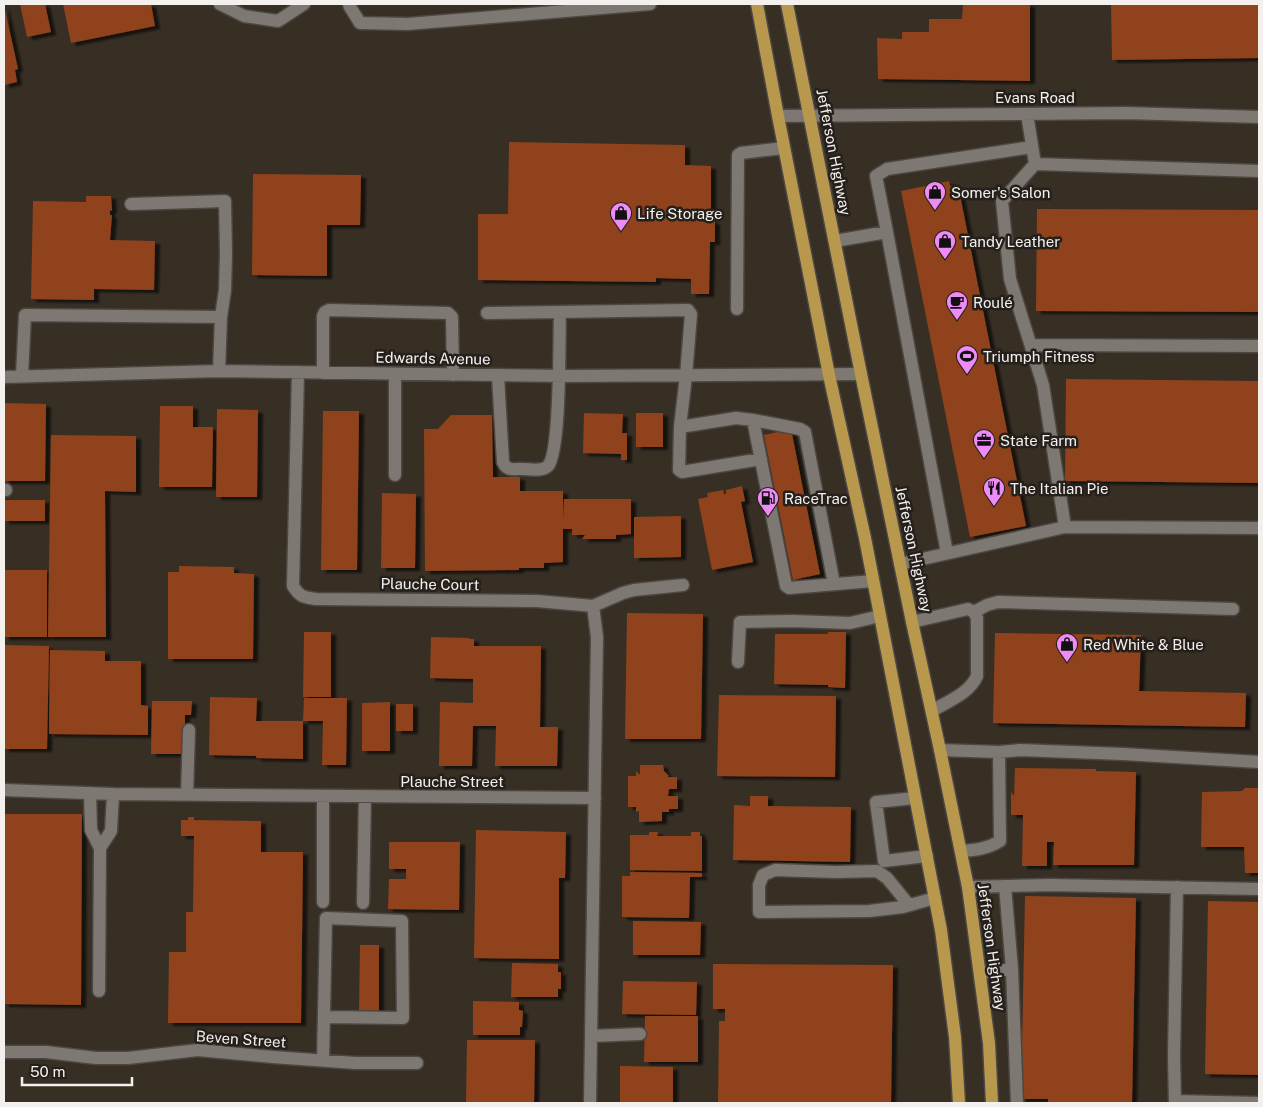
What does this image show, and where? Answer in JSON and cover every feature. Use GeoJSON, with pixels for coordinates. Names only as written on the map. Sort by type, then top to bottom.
{"type":"FeatureCollection","features":[{"type":"Feature","properties":{"kind":"main road"},"geometry":{"type":"LineString","coordinates":[[758,4],[784,148],[829,375],[873,581],[941,930],[955,1037],[959,1103]]}},
{"type":"Feature","properties":{"kind":"main road","name":"Jefferson Highway"},"geometry":{"type":"LineString","coordinates":[[787,4],[861,374],[968,887],[989,1043],[992,1103]]}},
{"type":"Feature","properties":{"kind":"street"},"geometry":{"type":"LineString","coordinates":[[220,4],[244,16],[278,21],[304,4]]}},
{"type":"Feature","properties":{"kind":"street"},"geometry":{"type":"LineString","coordinates":[[349,4],[360,23],[408,24],[650,4]]}},
{"type":"Feature","properties":{"kind":"street","name":"Evans Road"},"geometry":{"type":"LineString","coordinates":[[778,116],[1127,113],[1259,117]]}},
{"type":"Feature","properties":{"kind":"street"},"geometry":{"type":"LineString","coordinates":[[1027,114],[1035,164]]}},
{"type":"Feature","properties":{"kind":"street"},"geometry":{"type":"LineString","coordinates":[[947,553],[876,176],[887,169],[1032,147]]}},
{"type":"Feature","properties":{"kind":"street"},"geometry":{"type":"LineString","coordinates":[[737,309],[738,154],[784,148]]}},
{"type":"Feature","properties":{"kind":"street"},"geometry":{"type":"LineString","coordinates":[[1035,164],[1259,171]]}},
{"type":"Feature","properties":{"kind":"street"},"geometry":{"type":"LineString","coordinates":[[1035,164],[1002,201],[1010,279],[1043,384],[1065,527]]}},
{"type":"Feature","properties":{"kind":"street"},"geometry":{"type":"LineString","coordinates":[[131,204],[224,201],[225,290],[221,317],[219,371]]}},
{"type":"Feature","properties":{"kind":"street"},"geometry":{"type":"LineString","coordinates":[[835,241],[887,232]]}},
{"type":"Feature","properties":{"kind":"street"},"geometry":{"type":"LineString","coordinates":[[322,373],[323,316],[329,310],[448,313],[452,317],[452,375]]}},
{"type":"Feature","properties":{"kind":"street"},"geometry":{"type":"LineString","coordinates":[[487,313],[688,310],[691,314],[680,426],[679,470],[682,472],[761,459]]}},
{"type":"Feature","properties":{"kind":"street"},"geometry":{"type":"LineString","coordinates":[[498,376],[503,462],[510,470],[542,470],[552,460],[555,449],[558,412],[560,312]]}},
{"type":"Feature","properties":{"kind":"street"},"geometry":{"type":"LineString","coordinates":[[22,376],[25,315],[221,317]]}},
{"type":"Feature","properties":{"kind":"street"},"geometry":{"type":"LineString","coordinates":[[1031,345],[1259,346]]}},
{"type":"Feature","properties":{"kind":"street","name":"Edwards Avenue"},"geometry":{"type":"LineString","coordinates":[[4,377],[219,371],[498,376],[861,374]]}},
{"type":"Feature","properties":{"kind":"street","name":"Plauche Court"},"geometry":{"type":"LineString","coordinates":[[298,372],[293,586],[298,594],[303,597],[316,599],[537,601],[593,606]]}},
{"type":"Feature","properties":{"kind":"street"},"geometry":{"type":"LineString","coordinates":[[395,374],[395,475]]}},
{"type":"Feature","properties":{"kind":"street"},"geometry":{"type":"LineString","coordinates":[[680,426],[736,418],[800,429],[805,432],[834,584]]}},
{"type":"Feature","properties":{"kind":"street"},"geometry":{"type":"LineString","coordinates":[[753,420],[786,586],[789,588],[873,581]]}},
{"type":"Feature","properties":{"kind":"street"},"geometry":{"type":"LineString","coordinates":[[900,564],[1065,527],[1259,528]]}},
{"type":"Feature","properties":{"kind":"street"},"geometry":{"type":"LineString","coordinates":[[590,1103],[597,637],[593,606],[634,590],[683,585]]}},
{"type":"Feature","properties":{"kind":"street"},"geometry":{"type":"LineString","coordinates":[[974,612],[988,604],[998,602],[1233,609]]}},
{"type":"Feature","properties":{"kind":"street"},"geometry":{"type":"LineString","coordinates":[[912,622],[968,610],[974,612],[977,618],[977,676],[969,689],[932,711]]}},
{"type":"Feature","properties":{"kind":"street"},"geometry":{"type":"LineString","coordinates":[[738,662],[740,622],[850,623],[880,616]]}},
{"type":"Feature","properties":{"kind":"street"},"geometry":{"type":"LineString","coordinates":[[187,795],[189,730]]}},
{"type":"Feature","properties":{"kind":"street"},"geometry":{"type":"LineString","coordinates":[[940,750],[1114,753],[1259,762]]}},
{"type":"Feature","properties":{"kind":"street"},"geometry":{"type":"LineString","coordinates":[[961,851],[993,846],[1000,841],[999,752]]}},
{"type":"Feature","properties":{"kind":"street","name":"Plauche Street"},"geometry":{"type":"LineString","coordinates":[[4,790],[113,794],[595,798]]}},
{"type":"Feature","properties":{"kind":"street"},"geometry":{"type":"LineString","coordinates":[[90,793],[91,830],[100,848],[99,991]]}},
{"type":"Feature","properties":{"kind":"street"},"geometry":{"type":"LineString","coordinates":[[100,848],[111,830],[113,794]]}},
{"type":"Feature","properties":{"kind":"street"},"geometry":{"type":"LineString","coordinates":[[323,796],[323,902]]}},
{"type":"Feature","properties":{"kind":"street"},"geometry":{"type":"LineString","coordinates":[[363,903],[366,796]]}},
{"type":"Feature","properties":{"kind":"street"},"geometry":{"type":"LineString","coordinates":[[916,798],[876,802],[884,861],[927,856]]}},
{"type":"Feature","properties":{"kind":"street"},"geometry":{"type":"LineString","coordinates":[[910,905],[888,878],[877,871],[775,870],[763,875],[759,885],[759,912],[869,911],[903,907],[935,898]]}},
{"type":"Feature","properties":{"kind":"street"},"geometry":{"type":"LineString","coordinates":[[968,887],[1051,885],[1259,889]]}},
{"type":"Feature","properties":{"kind":"street"},"geometry":{"type":"LineString","coordinates":[[1005,886],[1012,969],[1016,1103]]}},
{"type":"Feature","properties":{"kind":"street"},"geometry":{"type":"LineString","coordinates":[[1177,887],[1175,1102],[1259,1103]]}},
{"type":"Feature","properties":{"kind":"street"},"geometry":{"type":"LineString","coordinates":[[323,1061],[326,918],[402,921],[403,1018],[324,1017]]}},
{"type":"Feature","properties":{"kind":"street"},"geometry":{"type":"LineString","coordinates":[[980,973],[1012,969]]}},
{"type":"Feature","properties":{"kind":"street"},"geometry":{"type":"LineString","coordinates":[[591,1036],[640,1034]]}},
{"type":"Feature","properties":{"kind":"street","name":"Beven Street"},"geometry":{"type":"LineString","coordinates":[[4,1052],[46,1052],[96,1058],[128,1058],[198,1050],[355,1063],[417,1063]]}},
{"type":"Feature","properties":{"kind":"shaded area"},"geometry":{"type":"Polygon","coordinates":[[[4,4],[1259,4],[1259,1103],[4,1103],[4,4]]]}},
{"type":"Feature","properties":{"kind":"building"},"geometry":{"type":"Polygon","coordinates":[[[20,4],[45,4],[51,32],[27,37],[20,4]]]}},
{"type":"Feature","properties":{"kind":"building"},"geometry":{"type":"Polygon","coordinates":[[[63,4],[151,4],[155,26],[71,43],[63,4]]]}},
{"type":"Feature","properties":{"kind":"building"},"geometry":{"type":"Polygon","coordinates":[[[963,4],[1030,4],[1030,81],[878,79],[877,38],[902,39],[902,32],[929,32],[929,19],[962,19],[963,4]]]}},
{"type":"Feature","properties":{"kind":"building"},"geometry":{"type":"Polygon","coordinates":[[[1111,4],[1259,4],[1259,58],[1112,60],[1111,4]]]}},
{"type":"Feature","properties":{"kind":"building"},"geometry":{"type":"Polygon","coordinates":[[[4,5],[18,69],[15,70],[17,82],[4,85],[4,5]]]}},
{"type":"Feature","properties":{"kind":"building"},"geometry":{"type":"Polygon","coordinates":[[[509,142],[685,145],[685,165],[711,166],[711,221],[715,221],[715,242],[710,242],[709,294],[691,294],[691,279],[656,278],[656,282],[478,280],[478,214],[508,214],[509,142]]]}},
{"type":"Feature","properties":{"kind":"building"},"geometry":{"type":"Polygon","coordinates":[[[253,174],[361,175],[360,225],[327,225],[327,276],[252,275],[253,174]]]}},
{"type":"Feature","properties":{"kind":"building"},"geometry":{"type":"Polygon","coordinates":[[[949,181],[950,186],[958,185],[1026,526],[970,537],[901,191],[949,181]]]}},
{"type":"Feature","properties":{"kind":"building"},"geometry":{"type":"Polygon","coordinates":[[[86,196],[111,196],[110,240],[155,241],[154,290],[94,289],[94,300],[31,299],[33,201],[86,202],[86,196]]]}},
{"type":"Feature","properties":{"kind":"building"},"geometry":{"type":"Polygon","coordinates":[[[1037,209],[1259,210],[1259,312],[1036,311],[1037,209]]]}},
{"type":"Feature","properties":{"kind":"building"},"geometry":{"type":"Polygon","coordinates":[[[1066,379],[1259,381],[1259,483],[1065,481],[1066,379]]]}},
{"type":"Feature","properties":{"kind":"building"},"geometry":{"type":"Polygon","coordinates":[[[4,403],[46,404],[45,481],[4,481],[4,403]]]}},
{"type":"Feature","properties":{"kind":"building"},"geometry":{"type":"Polygon","coordinates":[[[160,406],[193,406],[193,427],[213,427],[212,487],[159,487],[160,406]]]}},
{"type":"Feature","properties":{"kind":"building"},"geometry":{"type":"Polygon","coordinates":[[[217,409],[258,410],[257,497],[216,497],[217,409]]]}},
{"type":"Feature","properties":{"kind":"building"},"geometry":{"type":"Polygon","coordinates":[[[323,411],[359,411],[357,570],[321,570],[323,411]]]}},
{"type":"Feature","properties":{"kind":"building"},"geometry":{"type":"Polygon","coordinates":[[[584,413],[623,414],[622,433],[627,433],[627,460],[621,460],[621,454],[583,453],[584,413]]]}},
{"type":"Feature","properties":{"kind":"building"},"geometry":{"type":"Polygon","coordinates":[[[636,413],[663,413],[663,447],[636,447],[636,413]]]}},
{"type":"Feature","properties":{"kind":"building"},"geometry":{"type":"Polygon","coordinates":[[[451,415],[492,415],[493,477],[520,477],[520,491],[563,491],[563,522],[564,499],[631,499],[631,534],[616,535],[616,539],[582,539],[585,535],[572,535],[572,529],[563,529],[563,562],[544,563],[544,568],[425,571],[424,429],[438,429],[451,415]]]}},
{"type":"Feature","properties":{"kind":"building"},"geometry":{"type":"Polygon","coordinates":[[[791,429],[820,574],[793,580],[764,435],[791,429]]]}},
{"type":"Feature","properties":{"kind":"building"},"geometry":{"type":"Polygon","coordinates":[[[51,435],[136,436],[136,492],[105,491],[106,637],[48,637],[51,435]]]}},
{"type":"Feature","properties":{"kind":"building"},"geometry":{"type":"Polygon","coordinates":[[[742,486],[745,501],[741,502],[753,562],[712,570],[698,499],[708,497],[707,493],[723,490],[724,494],[726,494],[726,490],[742,486]]]}},
{"type":"Feature","properties":{"kind":"building"},"geometry":{"type":"Polygon","coordinates":[[[382,493],[416,494],[415,568],[381,568],[382,493]]]}},
{"type":"Feature","properties":{"kind":"building"},"geometry":{"type":"Polygon","coordinates":[[[4,500],[45,500],[45,521],[4,521],[4,500]]]}},
{"type":"Feature","properties":{"kind":"building"},"geometry":{"type":"Polygon","coordinates":[[[681,516],[681,557],[634,558],[634,517],[681,516]]]}},
{"type":"Feature","properties":{"kind":"building"},"geometry":{"type":"Polygon","coordinates":[[[179,566],[234,567],[234,573],[254,574],[253,659],[168,659],[168,572],[179,572],[179,566]]]}},
{"type":"Feature","properties":{"kind":"building"},"geometry":{"type":"Polygon","coordinates":[[[4,570],[47,570],[47,637],[4,637],[4,570]]]}},
{"type":"Feature","properties":{"kind":"building"},"geometry":{"type":"Polygon","coordinates":[[[627,613],[703,614],[701,739],[625,739],[627,613]]]}},
{"type":"Feature","properties":{"kind":"building"},"geometry":{"type":"Polygon","coordinates":[[[304,632],[331,632],[331,697],[303,697],[304,632]]]}},
{"type":"Feature","properties":{"kind":"building"},"geometry":{"type":"Polygon","coordinates":[[[828,632],[846,632],[845,688],[828,687],[828,685],[774,684],[775,634],[828,634],[828,632]]]}},
{"type":"Feature","properties":{"kind":"building","name":"Red White & Blue"},"geometry":{"type":"Polygon","coordinates":[[[995,633],[1141,635],[1139,691],[1246,693],[1245,727],[993,723],[995,633]]]}},
{"type":"Feature","properties":{"kind":"building"},"geometry":{"type":"Polygon","coordinates":[[[431,637],[474,639],[474,646],[541,646],[540,727],[558,727],[557,766],[495,766],[496,726],[473,726],[472,766],[439,766],[440,702],[473,703],[473,679],[430,678],[431,637]]]}},
{"type":"Feature","properties":{"kind":"building"},"geometry":{"type":"Polygon","coordinates":[[[4,645],[49,646],[47,749],[4,749],[4,645]]]}},
{"type":"Feature","properties":{"kind":"building"},"geometry":{"type":"Polygon","coordinates":[[[50,650],[105,651],[105,661],[141,661],[141,705],[148,706],[148,735],[49,734],[50,650]]]}},
{"type":"Feature","properties":{"kind":"building"},"geometry":{"type":"Polygon","coordinates":[[[719,695],[836,696],[835,777],[717,776],[719,695]]]}},
{"type":"Feature","properties":{"kind":"building"},"geometry":{"type":"Polygon","coordinates":[[[210,697],[257,698],[256,721],[303,721],[303,759],[209,755],[210,697]]]}},
{"type":"Feature","properties":{"kind":"building"},"geometry":{"type":"Polygon","coordinates":[[[304,698],[347,698],[346,765],[322,765],[323,721],[303,721],[304,698]]]}},
{"type":"Feature","properties":{"kind":"building"},"geometry":{"type":"Polygon","coordinates":[[[152,701],[192,701],[191,715],[185,715],[185,754],[151,754],[152,701]]]}},
{"type":"Feature","properties":{"kind":"building"},"geometry":{"type":"Polygon","coordinates":[[[390,702],[390,751],[362,751],[362,703],[390,702]]]}},
{"type":"Feature","properties":{"kind":"building"},"geometry":{"type":"Polygon","coordinates":[[[396,704],[413,704],[413,731],[396,731],[396,704]]]}},
{"type":"Feature","properties":{"kind":"building"},"geometry":{"type":"Polygon","coordinates":[[[640,765],[663,765],[664,771],[669,776],[667,777],[677,777],[677,789],[669,789],[668,796],[678,796],[678,809],[669,809],[669,812],[662,812],[662,821],[639,822],[639,811],[636,812],[636,807],[628,807],[628,776],[636,776],[636,771],[640,775],[640,765]]]}},
{"type":"Feature","properties":{"kind":"building"},"geometry":{"type":"Polygon","coordinates":[[[1015,768],[1096,769],[1096,771],[1136,772],[1134,865],[1053,865],[1054,842],[1047,842],[1047,866],[1022,866],[1023,815],[1011,815],[1011,792],[1014,796],[1015,768]]]}},
{"type":"Feature","properties":{"kind":"building"},"geometry":{"type":"Polygon","coordinates":[[[1245,788],[1259,788],[1259,873],[1245,873],[1244,847],[1201,847],[1202,792],[1242,791],[1245,788]]]}},
{"type":"Feature","properties":{"kind":"building"},"geometry":{"type":"Polygon","coordinates":[[[750,796],[768,796],[768,806],[851,807],[850,862],[733,860],[734,805],[750,806],[750,796]]]}},
{"type":"Feature","properties":{"kind":"building"},"geometry":{"type":"Polygon","coordinates":[[[4,814],[82,814],[81,1005],[4,1004],[4,814]]]}},
{"type":"Feature","properties":{"kind":"building"},"geometry":{"type":"Polygon","coordinates":[[[188,817],[194,817],[194,820],[261,821],[261,852],[303,852],[301,1023],[168,1023],[169,952],[186,952],[186,912],[193,912],[194,836],[181,836],[181,820],[188,820],[188,817]]]}},
{"type":"Feature","properties":{"kind":"building"},"geometry":{"type":"Polygon","coordinates":[[[476,830],[566,832],[565,878],[559,878],[559,959],[474,958],[476,830]]]}},
{"type":"Feature","properties":{"kind":"building"},"geometry":{"type":"Polygon","coordinates":[[[649,832],[658,832],[657,836],[691,836],[691,832],[700,832],[700,836],[702,836],[702,871],[630,870],[630,835],[649,835],[649,832]]]}},
{"type":"Feature","properties":{"kind":"building"},"geometry":{"type":"Polygon","coordinates":[[[389,842],[460,842],[459,910],[388,909],[389,879],[406,879],[406,869],[389,869],[389,842]]]}},
{"type":"Feature","properties":{"kind":"building"},"geometry":{"type":"Polygon","coordinates":[[[630,872],[702,873],[702,877],[690,877],[689,918],[622,917],[622,876],[630,876],[630,872]]]}},
{"type":"Feature","properties":{"kind":"building"},"geometry":{"type":"Polygon","coordinates":[[[1025,896],[1136,898],[1132,1103],[1048,1103],[1048,1099],[1021,1099],[1025,896]]]}},
{"type":"Feature","properties":{"kind":"building"},"geometry":{"type":"Polygon","coordinates":[[[1208,901],[1259,902],[1259,1075],[1205,1074],[1208,901]]]}},
{"type":"Feature","properties":{"kind":"building"},"geometry":{"type":"Polygon","coordinates":[[[633,921],[701,922],[700,955],[633,955],[633,921]]]}},
{"type":"Feature","properties":{"kind":"building"},"geometry":{"type":"Polygon","coordinates":[[[360,945],[379,945],[379,1013],[359,1014],[360,945]]]}},
{"type":"Feature","properties":{"kind":"building"},"geometry":{"type":"Polygon","coordinates":[[[512,963],[558,964],[558,972],[561,972],[561,989],[558,989],[558,997],[511,997],[512,963]]]}},
{"type":"Feature","properties":{"kind":"building"},"geometry":{"type":"Polygon","coordinates":[[[713,964],[893,965],[891,1103],[718,1103],[719,1021],[725,1021],[725,1009],[713,1009],[713,964]]]}},
{"type":"Feature","properties":{"kind":"building"},"geometry":{"type":"Polygon","coordinates":[[[623,981],[697,982],[696,1015],[622,1014],[623,981]]]}},
{"type":"Feature","properties":{"kind":"building"},"geometry":{"type":"Polygon","coordinates":[[[473,1001],[519,1002],[519,1010],[523,1011],[520,1035],[473,1035],[473,1001]]]}},
{"type":"Feature","properties":{"kind":"building"},"geometry":{"type":"Polygon","coordinates":[[[645,1016],[698,1016],[698,1062],[644,1062],[645,1016]]]}},
{"type":"Feature","properties":{"kind":"building"},"geometry":{"type":"Polygon","coordinates":[[[467,1040],[535,1040],[534,1103],[466,1103],[467,1040]]]}},
{"type":"Feature","properties":{"kind":"building"},"geometry":{"type":"Polygon","coordinates":[[[620,1066],[673,1067],[673,1103],[620,1103],[620,1066]]]}},
{"type":"Feature","properties":{"kind":"place","name":"Somer's Salon"},"geometry":{"type":"Point","coordinates":[935,211]}},
{"type":"Feature","properties":{"kind":"place","name":"Life Storage"},"geometry":{"type":"Point","coordinates":[621,232]}},
{"type":"Feature","properties":{"kind":"place","name":"Tandy Leather"},"geometry":{"type":"Point","coordinates":[945,260]}},
{"type":"Feature","properties":{"kind":"place","name":"Roulé"},"geometry":{"type":"Point","coordinates":[957,321]}},
{"type":"Feature","properties":{"kind":"place","name":"Triumph Fitness"},"geometry":{"type":"Point","coordinates":[967,375]}},
{"type":"Feature","properties":{"kind":"place","name":"State Farm"},"geometry":{"type":"Point","coordinates":[984,459]}},
{"type":"Feature","properties":{"kind":"place","name":"The Italian Pie"},"geometry":{"type":"Point","coordinates":[994,507]}},
{"type":"Feature","properties":{"kind":"place","name":"RaceTrac"},"geometry":{"type":"Point","coordinates":[768,517]}},
{"type":"Feature","properties":{"kind":"place","name":"Red White & Blue"},"geometry":{"type":"Point","coordinates":[1067,663]}}]}
